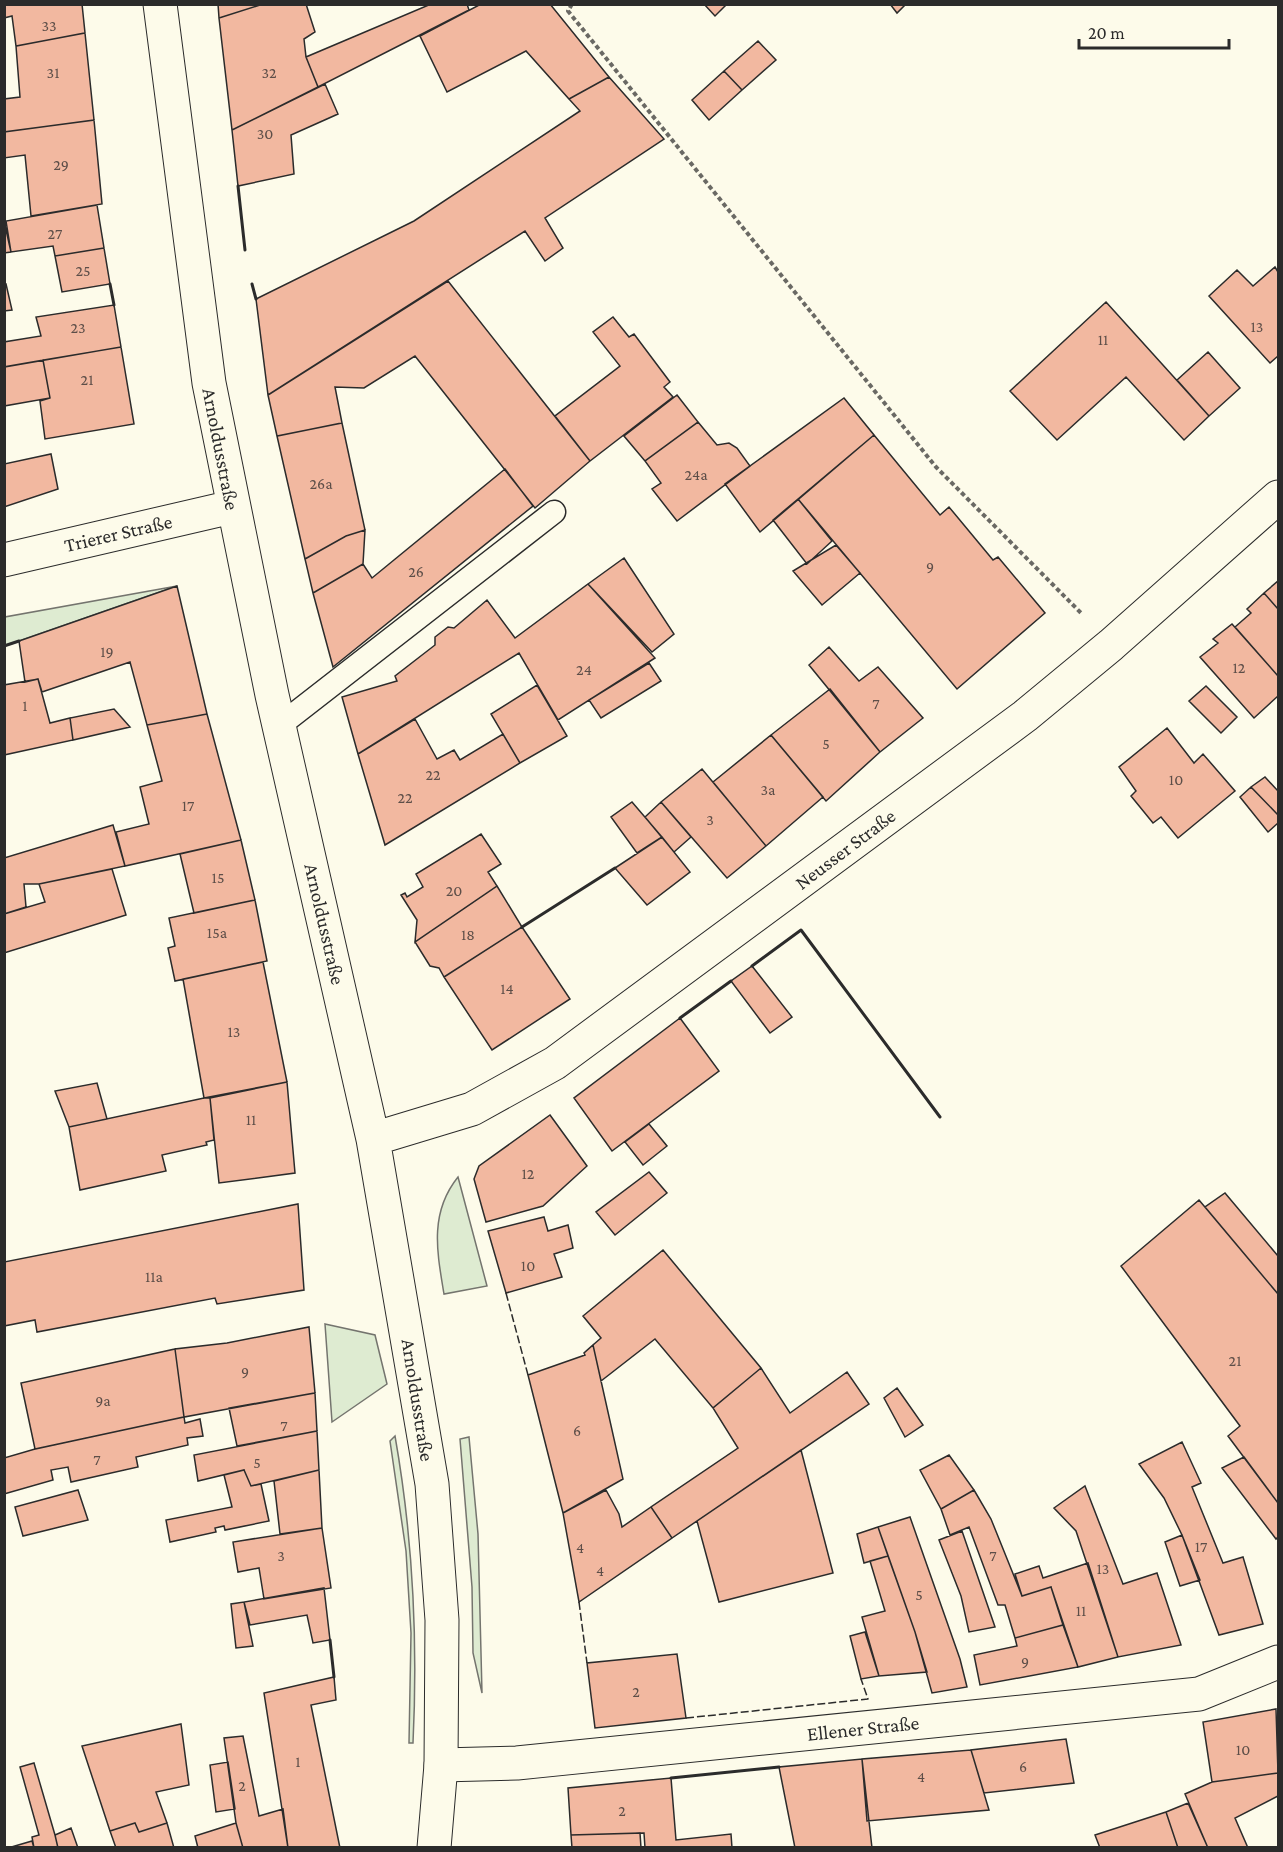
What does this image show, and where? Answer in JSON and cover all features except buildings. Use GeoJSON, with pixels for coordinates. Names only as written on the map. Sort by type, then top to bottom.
{"type":"FeatureCollection","features":[{"type":"Feature","properties":{"kind":"street","name":"Arnoldusstraße"},"geometry":{"type":"LineString","coordinates":[[160,4],[209,383],[232,507],[279,726],[373,1139],[432,1484],[442,1620],[441,1765],[434,1848]]}},
{"type":"Feature","properties":{"kind":"street","name":"Neusser Straße"},"geometry":{"type":"LineString","coordinates":[[373,1139],[472,1109],[555,1063],[1025,716],[1111,645],[1278,497]]}},
{"type":"Feature","properties":{"kind":"street","name":"Trierer Straße"},"geometry":{"type":"LineString","coordinates":[[4,560],[232,507]]}},
{"type":"Feature","properties":{"kind":"street","name":"Ellener Straße"},"geometry":{"type":"LineString","coordinates":[[441,1765],[517,1763],[1199,1694],[1278,1662]]}},
{"type":"Feature","properties":{"kind":"lane"},"geometry":{"type":"LineString","coordinates":[[279,726],[554,512]]}},
{"type":"Feature","properties":{"kind":"path"},"geometry":{"type":"LineString","coordinates":[[572,4],[568,11],[936,467],[1111,645]]}},
{"type":"Feature","properties":{"kind":"green space"},"geometry":{"type":"Polygon","coordinates":[[[177,586],[19,641],[5,646],[5,617],[177,586]]]}},
{"type":"Feature","properties":{"kind":"green space"},"geometry":{"type":"Polygon","coordinates":[[[458,1177],[487,1286],[444,1294],[438,1248],[439,1219],[449,1191],[458,1177]]]}},
{"type":"Feature","properties":{"kind":"green space"},"geometry":{"type":"Polygon","coordinates":[[[325,1324],[375,1335],[387,1384],[332,1422],[325,1324]]]}},
{"type":"Feature","properties":{"kind":"green space"},"geometry":{"type":"Polygon","coordinates":[[[395,1436],[406,1512],[413,1589],[415,1666],[413,1743],[409,1743],[411,1633],[406,1551],[390,1441],[395,1436]]]}},
{"type":"Feature","properties":{"kind":"green space"},"geometry":{"type":"Polygon","coordinates":[[[469,1437],[478,1534],[482,1693],[473,1653],[472,1587],[460,1439],[469,1437]]]}},
{"type":"Feature","properties":{"kind":"fence"},"geometry":{"type":"LineString","coordinates":[[506,1293],[528,1375]]}},
{"type":"Feature","properties":{"kind":"fence"},"geometry":{"type":"LineString","coordinates":[[579,1602],[587,1663]]}},
{"type":"Feature","properties":{"kind":"fence"},"geometry":{"type":"LineString","coordinates":[[686,1718],[868,1699],[861,1679]]}},
{"type":"Feature","properties":{"kind":"wall"},"geometry":{"type":"LineString","coordinates":[[238,186],[245,250]]}},
{"type":"Feature","properties":{"kind":"wall"},"geometry":{"type":"LineString","coordinates":[[110,284],[114,305]]}},
{"type":"Feature","properties":{"kind":"wall"},"geometry":{"type":"LineString","coordinates":[[252,284],[256,299]]}},
{"type":"Feature","properties":{"kind":"wall"},"geometry":{"type":"LineString","coordinates":[[4,646],[19,641]]}},
{"type":"Feature","properties":{"kind":"wall"},"geometry":{"type":"LineString","coordinates":[[522,927],[615,868]]}},
{"type":"Feature","properties":{"kind":"wall"},"geometry":{"type":"LineString","coordinates":[[752,966],[801,930],[940,1117]]}},
{"type":"Feature","properties":{"kind":"wall"},"geometry":{"type":"LineString","coordinates":[[680,1018],[731,981]]}},
{"type":"Feature","properties":{"kind":"wall"},"geometry":{"type":"LineString","coordinates":[[330,1640],[334,1677]]}},
{"type":"Feature","properties":{"kind":"wall"},"geometry":{"type":"LineString","coordinates":[[671,1778],[779,1767]]}}]}
